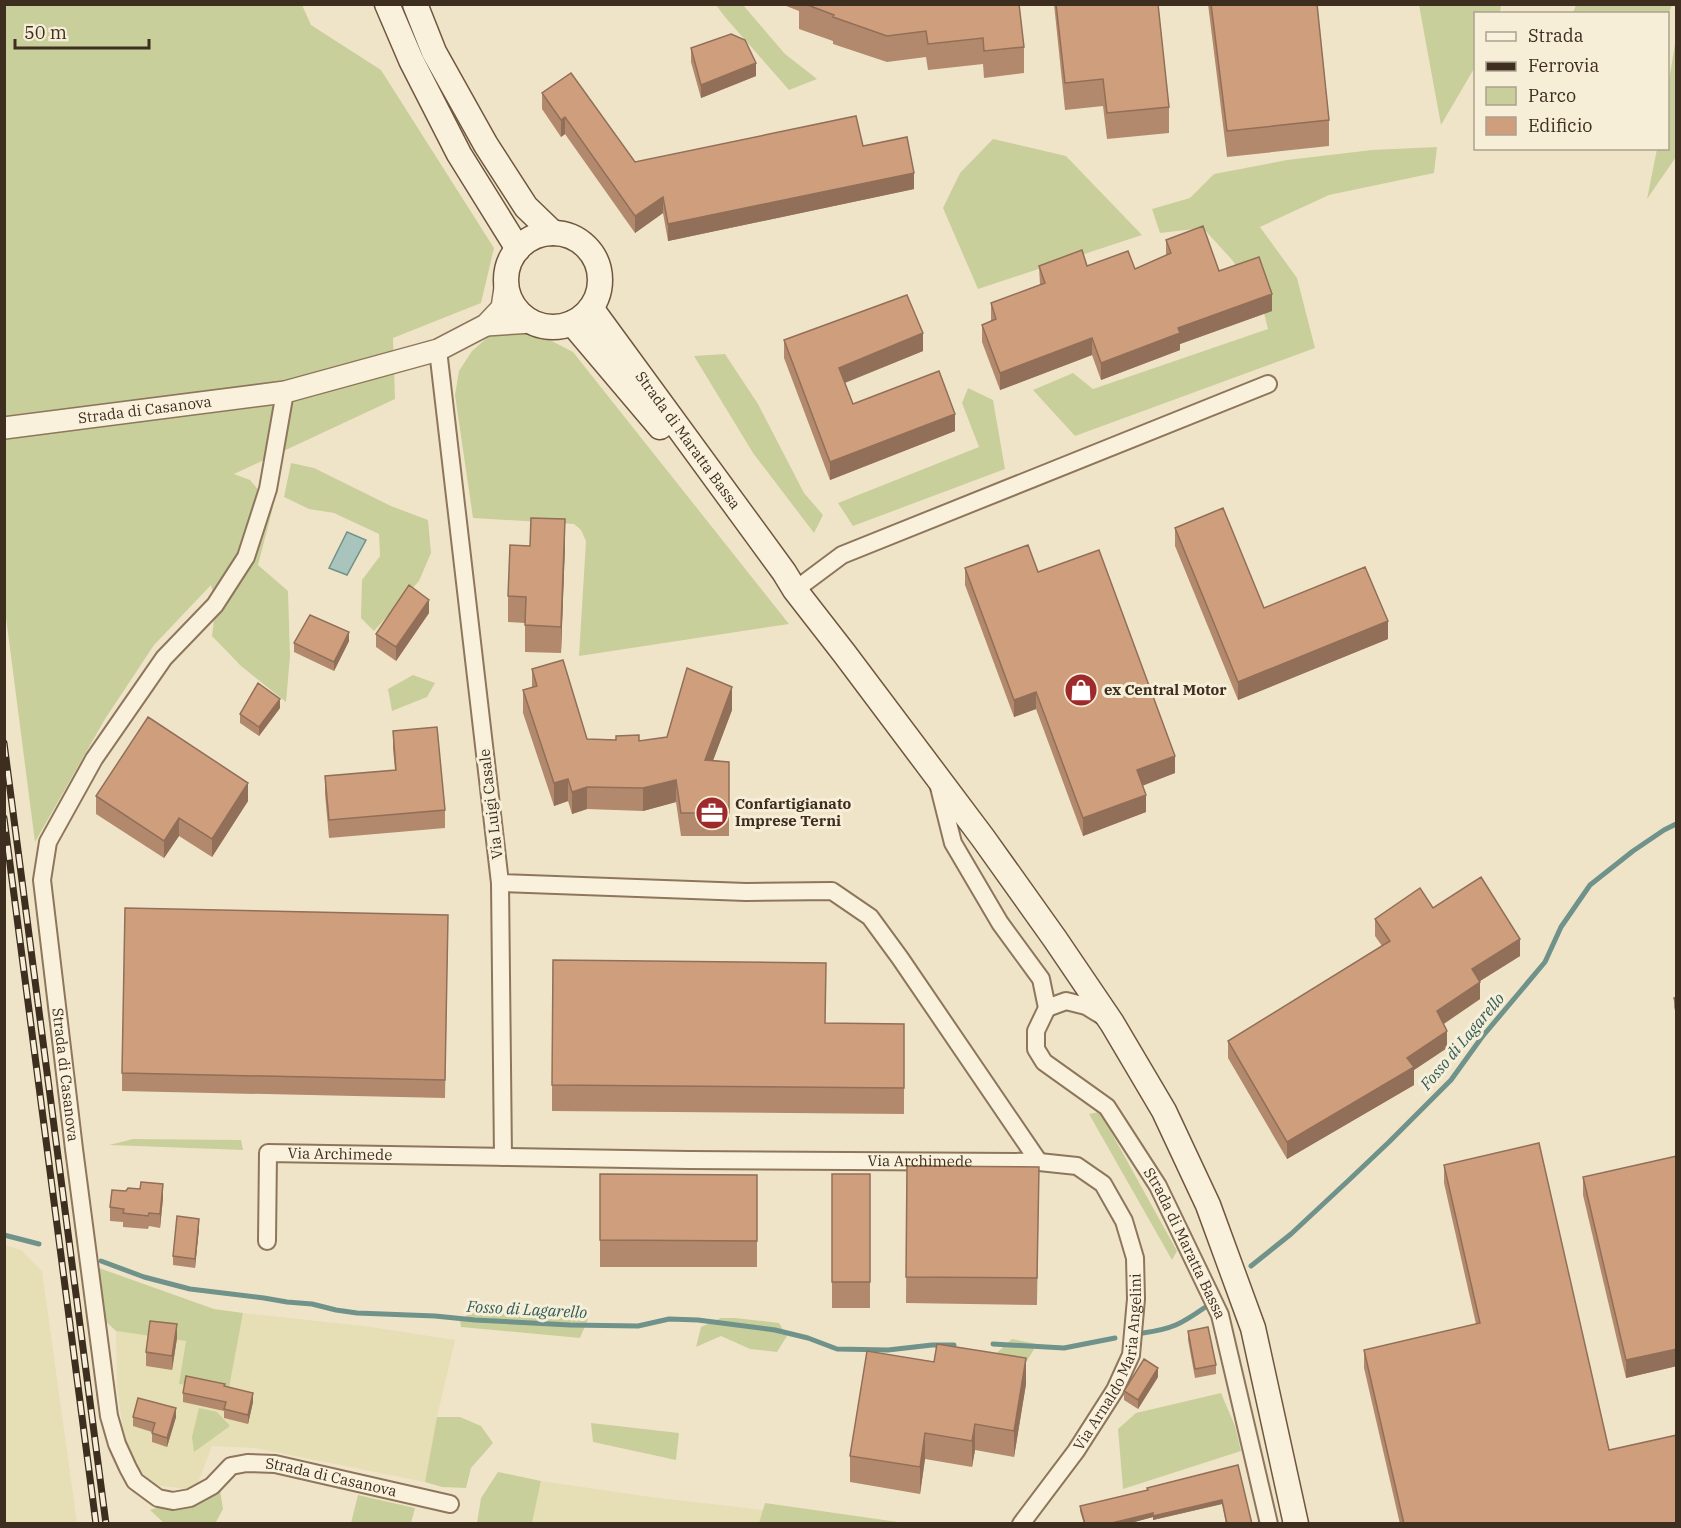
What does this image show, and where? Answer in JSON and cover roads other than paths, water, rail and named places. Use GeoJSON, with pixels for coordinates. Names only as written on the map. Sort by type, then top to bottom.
{"type":"FeatureCollection","features":[{"type":"Feature","properties":{"kind":"main road"},"geometry":{"type":"LineString","coordinates":[[387,4],[411,60],[459,154],[518,249]]}},
{"type":"Feature","properties":{"kind":"main road"},"geometry":{"type":"LineString","coordinates":[[415,4],[435,52],[486,145],[525,207],[553,233]]}},
{"type":"Feature","properties":{"kind":"main road"},"geometry":{"type":"LineString","coordinates":[[553,233],[567,235],[581,242],[591,252],[598,265],[600,280],[598,295],[583,317],[559,327],[546,327],[522,315],[514,306],[508,294],[506,281],[511,258],[518,249],[528,240],[553,233]]}},
{"type":"Feature","properties":{"kind":"main road","name":"Strada di Maratta Bassa"},"geometry":{"type":"LineString","coordinates":[[591,308],[789,581],[989,847],[1112,1023],[1164,1111],[1208,1204],[1253,1328],[1296,1524]]}},
{"type":"Feature","properties":{"kind":"main road","name":"Strada di Maratta Bassa"},"geometry":{"type":"LineString","coordinates":[[572,323],[789,581]]}},
{"type":"Feature","properties":{"kind":"street","name":"Strada di Casanova"},"geometry":{"type":"LineString","coordinates":[[4,428],[285,392],[438,350],[486,325],[502,308],[506,281]]}},
{"type":"Feature","properties":{"kind":"street","name":"Strada di Casanova"},"geometry":{"type":"LineString","coordinates":[[486,325],[533,322]]}},
{"type":"Feature","properties":{"kind":"street","name":"Via Luigi Casale"},"geometry":{"type":"LineString","coordinates":[[438,350],[500,883]]}},
{"type":"Feature","properties":{"kind":"street"},"geometry":{"type":"LineString","coordinates":[[789,581],[842,555],[1268,384]]}},
{"type":"Feature","properties":{"kind":"street","name":"Strada di Casanova"},"geometry":{"type":"LineString","coordinates":[[285,392],[268,489],[246,557],[215,605],[164,658],[115,728],[94,759],[48,842],[42,880],[109,1416],[117,1444],[135,1481],[158,1498],[173,1501],[190,1498],[212,1486],[231,1466],[247,1463],[275,1464],[450,1504]]}},
{"type":"Feature","properties":{"kind":"street","name":"Strada di Maratta Bassa"},"geometry":{"type":"LineString","coordinates":[[937,777],[953,843],[1000,923],[1041,979],[1047,1008],[1036,1031],[1035,1049],[1044,1062],[1107,1107],[1158,1185],[1220,1315],[1269,1524]]}},
{"type":"Feature","properties":{"kind":"street"},"geometry":{"type":"LineString","coordinates":[[503,1157],[500,883],[746,892],[832,891],[870,917],[1039,1162]]}},
{"type":"Feature","properties":{"kind":"street","name":"Strada di Maratta Bassa"},"geometry":{"type":"LineString","coordinates":[[1047,1008],[1066,1001],[1086,1006],[1112,1023]]}},
{"type":"Feature","properties":{"kind":"street","name":"Via Archimede"},"geometry":{"type":"LineString","coordinates":[[267,1241],[268,1153],[700,1161],[1039,1162]]}},
{"type":"Feature","properties":{"kind":"street","name":"Via Arnaldo Maria Angelini"},"geometry":{"type":"LineString","coordinates":[[1022,1524],[1076,1451],[1115,1390],[1131,1355],[1136,1299],[1135,1258],[1125,1221],[1103,1184],[1077,1166],[1039,1162]]}},
{"type":"Feature","properties":{"kind":"water"},"geometry":{"type":"Polygon","coordinates":[[[347,532],[366,540],[347,575],[329,568],[347,532]]]}},
{"type":"Feature","properties":{"kind":"waterway","name":"Fosso di Lagarello"},"geometry":{"type":"LineString","coordinates":[[1251,1266],[1291,1234],[1451,1080],[1482,1037],[1545,962],[1561,927],[1590,885],[1633,851],[1676,824]]}},
{"type":"Feature","properties":{"kind":"waterway","name":"Fosso di Lagarello"},"geometry":{"type":"LineString","coordinates":[[4,1235],[39,1244]]}},
{"type":"Feature","properties":{"kind":"waterway","name":"Fosso di Lagarello"},"geometry":{"type":"LineString","coordinates":[[101,1261],[144,1277],[190,1289],[312,1304],[357,1313],[570,1325],[638,1326],[669,1319],[698,1320],[775,1330],[808,1338],[837,1349],[888,1350],[954,1345]]}},
{"type":"Feature","properties":{"kind":"waterway"},"geometry":{"type":"LineString","coordinates":[[1143,1333],[1176,1325],[1204,1308]]}},
{"type":"Feature","properties":{"kind":"waterway"},"geometry":{"type":"LineString","coordinates":[[993,1344],[1064,1348],[1115,1338]]}},
{"type":"Feature","properties":{"kind":"railway"},"geometry":{"type":"LineString","coordinates":[[4,743],[106,1524]]}},
{"type":"Feature","properties":{"kind":"railway"},"geometry":{"type":"LineString","coordinates":[[4,818],[96,1524]]}},
{"type":"Feature","properties":{"kind":"place","name":"ex Central Motor"},"geometry":{"type":"Point","coordinates":[1081,690]}},
{"type":"Feature","properties":{"kind":"place","name":"Confartigianato Imprese Terni"},"geometry":{"type":"Point","coordinates":[712,813]}}]}
